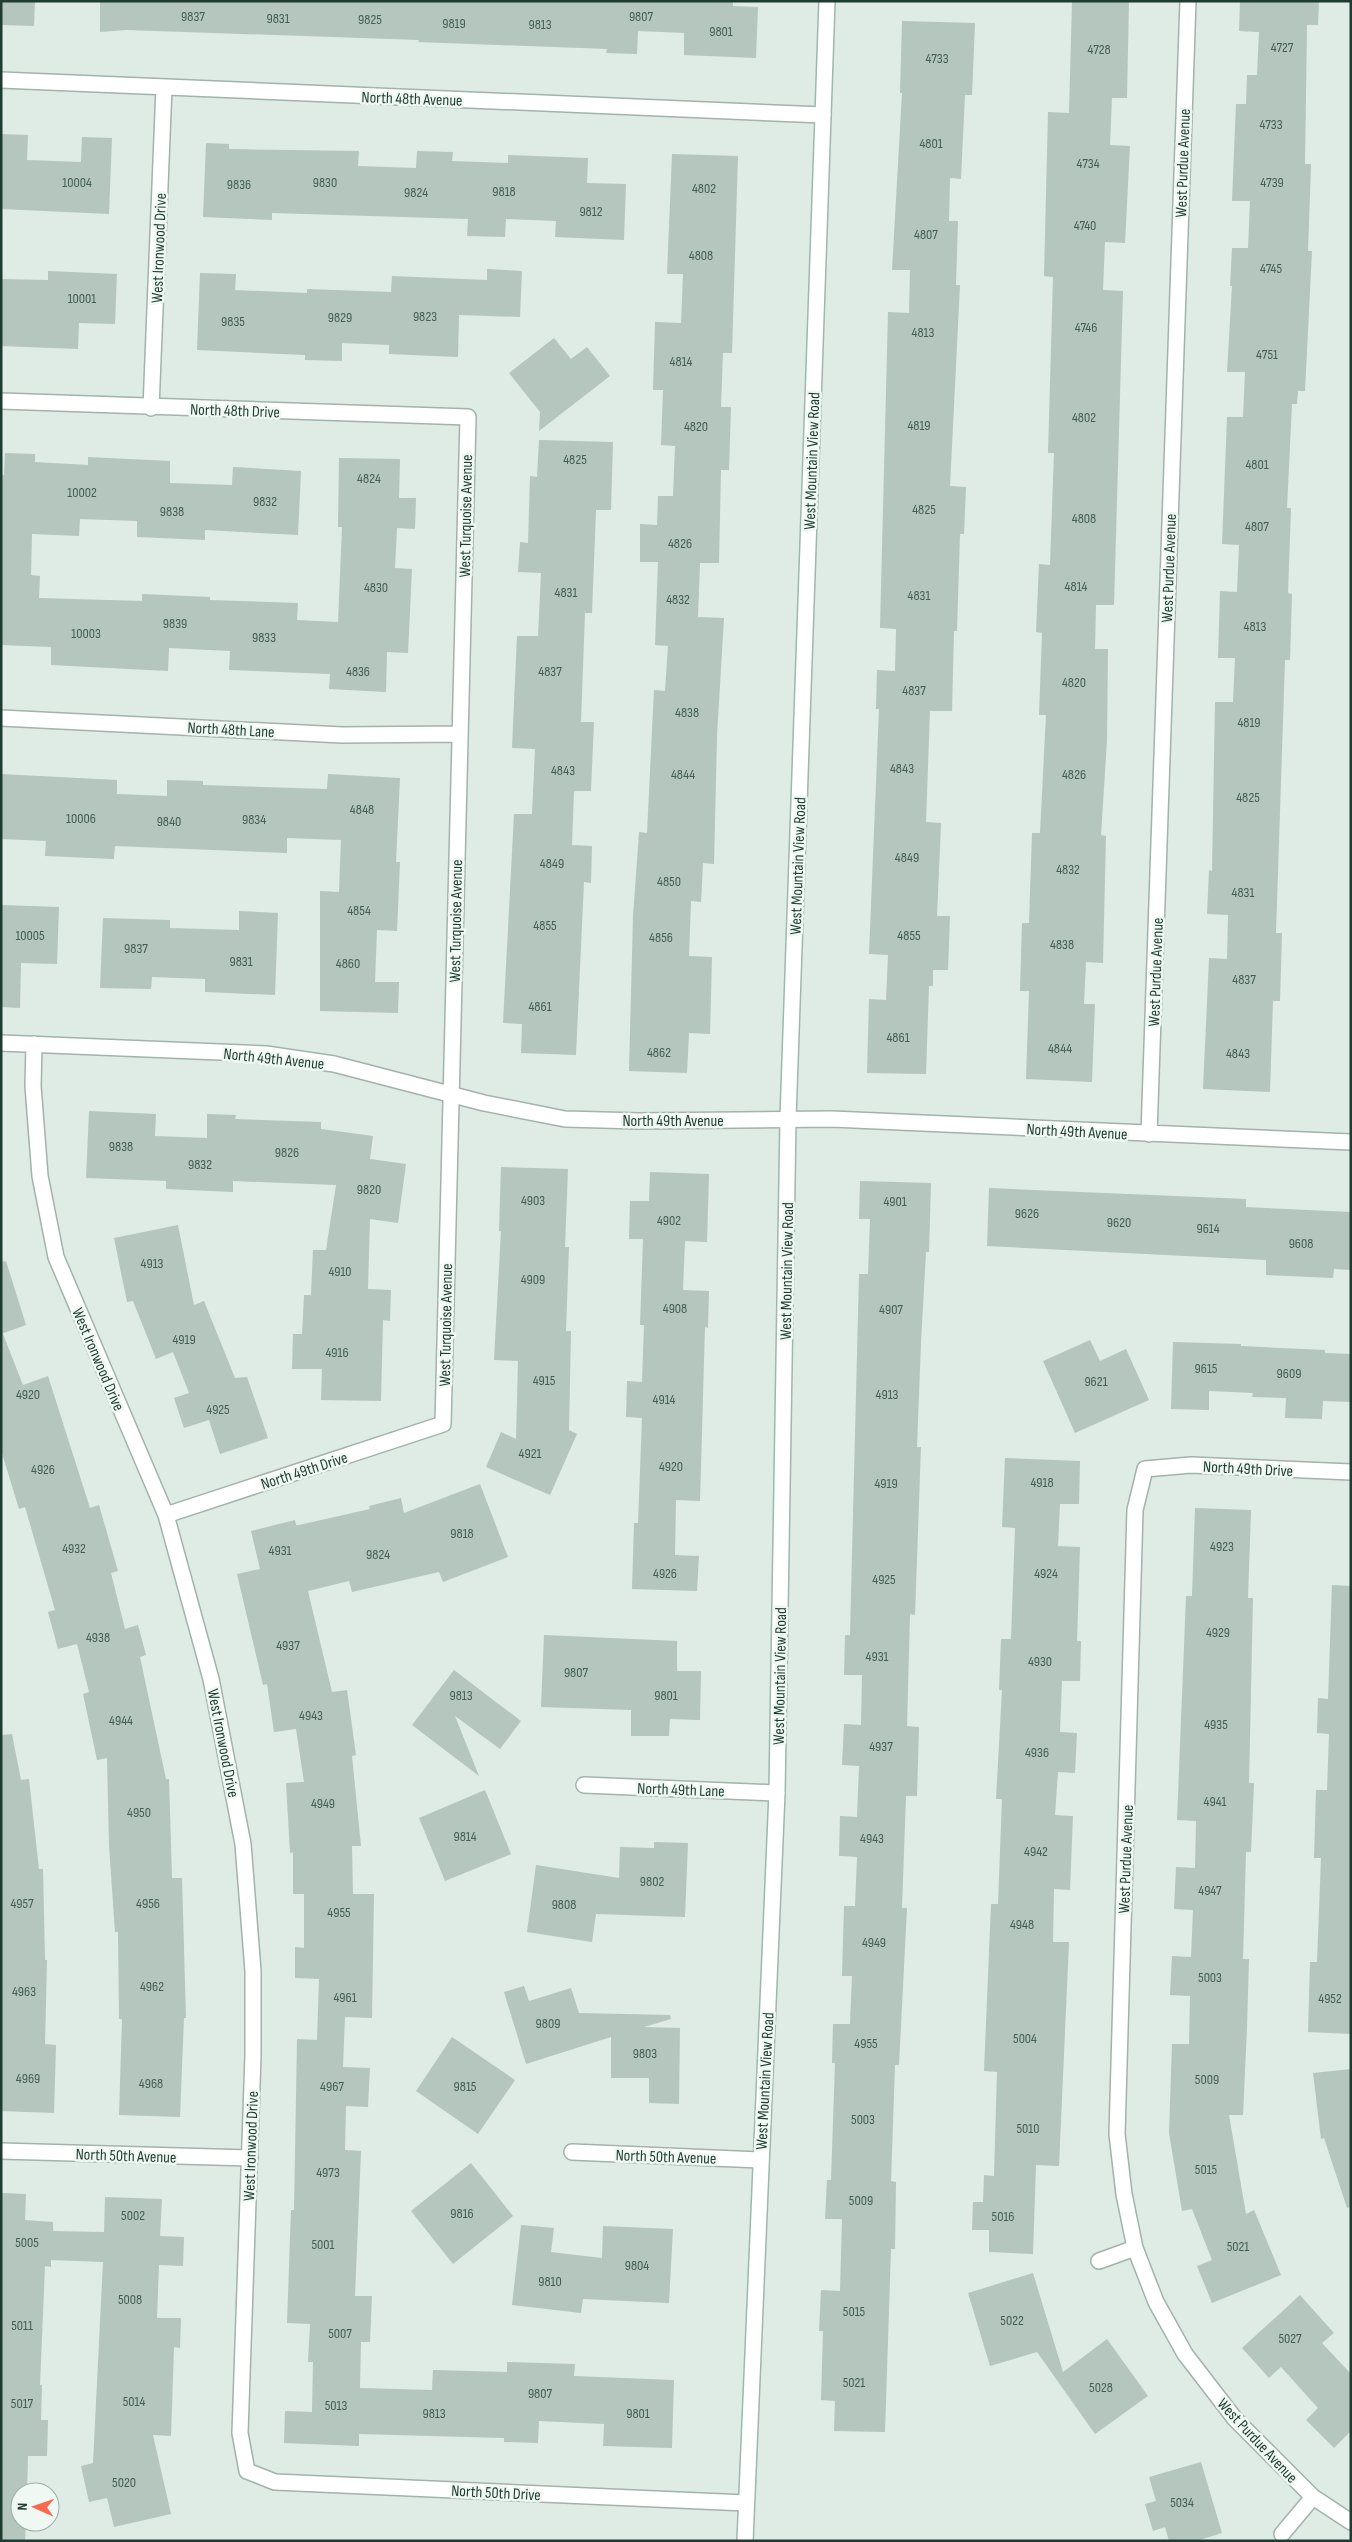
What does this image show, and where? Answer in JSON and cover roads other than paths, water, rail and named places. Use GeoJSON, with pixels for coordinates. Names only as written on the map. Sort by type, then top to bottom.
{"type":"FeatureCollection","features":[{"type":"Feature","properties":{"kind":"street","name":"West Mountain View Road"},"geometry":{"type":"LineString","coordinates":[[745,2541],[777,1793],[788,1119],[827,1]]}},
{"type":"Feature","properties":{"kind":"street","name":"West Purdue Avenue"},"geometry":{"type":"LineString","coordinates":[[1149,1134],[1188,1]]}},
{"type":"Feature","properties":{"kind":"street","name":"North 48th Avenue"},"geometry":{"type":"LineString","coordinates":[[1,80],[823,115]]}},
{"type":"Feature","properties":{"kind":"street","name":"West Ironwood Drive"},"geometry":{"type":"LineString","coordinates":[[151,408],[164,87]]}},
{"type":"Feature","properties":{"kind":"street","name":"North 48th Drive"},"geometry":{"type":"LineString","coordinates":[[1,401],[151,408],[468,417]]}},
{"type":"Feature","properties":{"kind":"street","name":"West Turquoise Avenue"},"geometry":{"type":"LineString","coordinates":[[443,1424],[468,417]]}},
{"type":"Feature","properties":{"kind":"street","name":"North 48th Lane"},"geometry":{"type":"LineString","coordinates":[[1,718],[342,735],[460,734]]}},
{"type":"Feature","properties":{"kind":"street","name":"North 49th Avenue"},"geometry":{"type":"LineString","coordinates":[[1,1043],[266,1054],[334,1064],[451,1094],[565,1118],[639,1122],[832,1118],[1351,1142]]}},
{"type":"Feature","properties":{"kind":"street","name":"West Ironwood Drive"},"geometry":{"type":"LineString","coordinates":[[34,1044],[33,1086],[40,1176],[56,1257],[166,1515],[211,1679],[243,1844],[253,1971],[250,2158],[240,2433],[247,2471]]}},
{"type":"Feature","properties":{"kind":"street","name":"North 49th Drive"},"geometry":{"type":"LineString","coordinates":[[166,1515],[443,1424]]}},
{"type":"Feature","properties":{"kind":"street","name":"North 49th Drive"},"geometry":{"type":"LineString","coordinates":[[1145,1470],[1191,1465],[1351,1472]]}},
{"type":"Feature","properties":{"kind":"street","name":"West Purdue Avenue"},"geometry":{"type":"LineString","coordinates":[[1145,1470],[1136,1510],[1117,2134],[1124,2194],[1135,2248],[1156,2302],[1185,2354],[1234,2420],[1313,2497]]}},
{"type":"Feature","properties":{"kind":"street","name":"North 49th Lane"},"geometry":{"type":"LineString","coordinates":[[584,1785],[777,1793]]}},
{"type":"Feature","properties":{"kind":"street","name":"North 50th Avenue"},"geometry":{"type":"LineString","coordinates":[[1,2151],[250,2158]]}},
{"type":"Feature","properties":{"kind":"street","name":"North 50th Avenue"},"geometry":{"type":"LineString","coordinates":[[572,2152],[760,2160]]}},
{"type":"Feature","properties":{"kind":"street"},"geometry":{"type":"LineString","coordinates":[[1098,2261],[1135,2248]]}},
{"type":"Feature","properties":{"kind":"street","name":"North 50th Drive"},"geometry":{"type":"LineString","coordinates":[[247,2471],[275,2482],[746,2503]]}},
{"type":"Feature","properties":{"kind":"street"},"geometry":{"type":"LineString","coordinates":[[1282,2534],[1313,2497],[1351,2522]]}}]}
